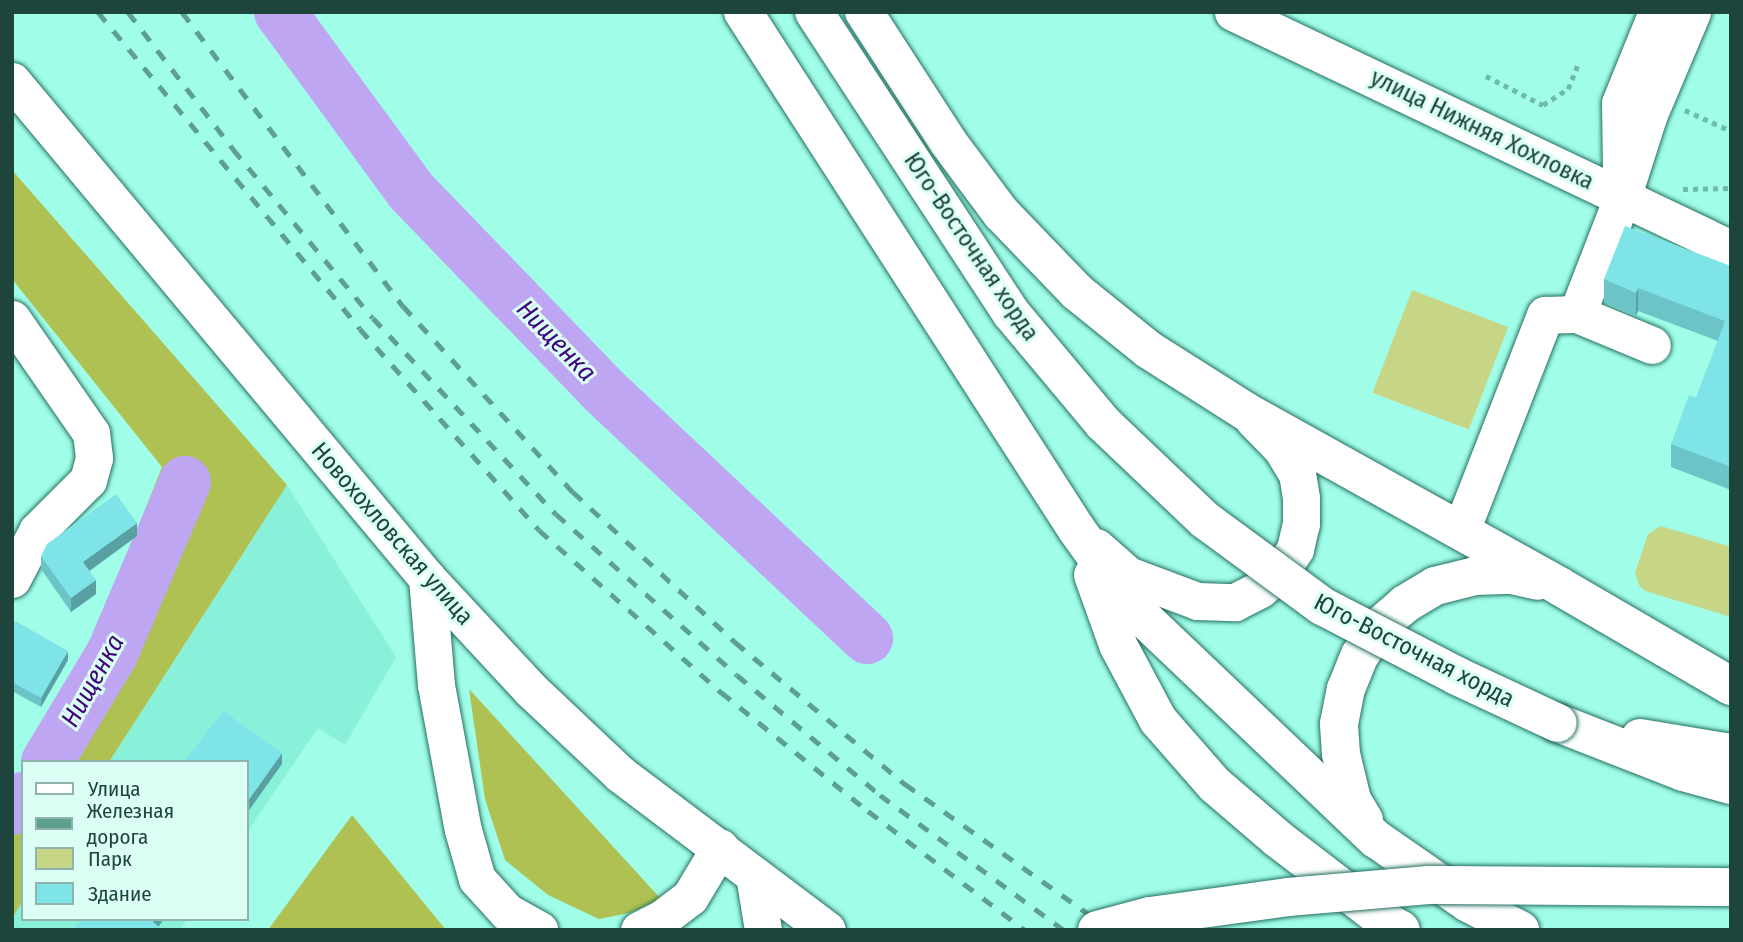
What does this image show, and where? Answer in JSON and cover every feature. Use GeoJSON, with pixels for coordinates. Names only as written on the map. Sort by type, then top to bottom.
{"type":"FeatureCollection","features":[{"type":"Feature","properties":{"kind":"main road"},"geometry":{"type":"LineString","coordinates":[[743,12],[1077,530],[1132,607],[1376,839],[1468,903],[1520,930]]}},
{"type":"Feature","properties":{"kind":"main road","name":"Юго-Восточная хорда"},"geometry":{"type":"LineString","coordinates":[[814,12],[1011,313],[1121,440],[1205,520],[1322,607],[1457,676],[1558,723],[1684,772],[1731,785]]}},
{"type":"Feature","properties":{"kind":"main road"},"geometry":{"type":"LineString","coordinates":[[864,12],[948,142],[1011,223],[1077,292],[1149,350],[1245,411],[1559,586],[1731,686]]}},
{"type":"Feature","properties":{"kind":"main road"},"geometry":{"type":"LineString","coordinates":[[1077,530],[1118,645],[1158,720],[1215,785],[1278,839],[1385,921],[1401,930]]}},
{"type":"Feature","properties":{"kind":"main road"},"geometry":{"type":"LineString","coordinates":[[1376,839],[1352,800],[1341,754],[1339,724],[1350,678],[1360,655],[1381,625],[1405,604],[1435,586],[1475,576],[1513,575],[1559,586]]}},
{"type":"Feature","properties":{"kind":"main road"},"geometry":{"type":"LineString","coordinates":[[1558,723],[1731,753]]}},
{"type":"Feature","properties":{"kind":"main road"},"geometry":{"type":"LineString","coordinates":[[1097,930],[1150,916],[1288,897],[1428,885],[1731,887]]}},
{"type":"Feature","properties":{"kind":"street","name":"улица Нижняя Хохловка"},"geometry":{"type":"LineString","coordinates":[[1233,12],[1731,249]]}},
{"type":"Feature","properties":{"kind":"street"},"geometry":{"type":"LineString","coordinates":[[1622,198],[1619,103],[1657,12]]}},
{"type":"Feature","properties":{"kind":"street"},"geometry":{"type":"LineString","coordinates":[[1577,314],[1622,198],[1649,114],[1692,12]]}},
{"type":"Feature","properties":{"kind":"street","name":"Новохохловская улица"},"geometry":{"type":"LineString","coordinates":[[12,81],[427,578],[531,690],[620,774],[827,930]]}},
{"type":"Feature","properties":{"kind":"street"},"geometry":{"type":"LineString","coordinates":[[1467,514],[1545,315],[1577,314],[1652,345]]}},
{"type":"Feature","properties":{"kind":"street"},"geometry":{"type":"LineString","coordinates":[[12,318],[91,433],[94,458],[88,480],[37,531],[12,579]]}},
{"type":"Feature","properties":{"kind":"street"},"geometry":{"type":"LineString","coordinates":[[1077,530],[1128,575],[1197,601],[1235,602],[1260,589],[1279,573],[1295,549],[1301,524],[1301,498],[1297,474],[1282,449],[1245,411]]}},
{"type":"Feature","properties":{"kind":"street"},"geometry":{"type":"LineString","coordinates":[[427,578],[436,685],[463,830],[477,879],[506,912],[540,930]]}},
{"type":"Feature","properties":{"kind":"street"},"geometry":{"type":"LineString","coordinates":[[639,930],[661,919],[690,897],[720,847]]}},
{"type":"Feature","properties":{"kind":"street"},"geometry":{"type":"LineString","coordinates":[[754,875],[763,930]]}},
{"type":"Feature","properties":{"kind":"path"},"geometry":{"type":"LineString","coordinates":[[1486,76],[1543,105],[1568,89],[1578,64]]}},
{"type":"Feature","properties":{"kind":"path"},"geometry":{"type":"LineString","coordinates":[[1681,109],[1731,131]]}},
{"type":"Feature","properties":{"kind":"shaded area"},"geometry":{"type":"Polygon","coordinates":[[[12,170],[287,485],[110,760],[27,760],[95,636],[162,467],[12,279],[12,170]]]}},
{"type":"Feature","properties":{"kind":"shaded area"},"geometry":{"type":"Polygon","coordinates":[[[287,485],[396,657],[345,745],[318,728],[248,831],[248,760],[110,760],[287,485]]]}},
{"type":"Feature","properties":{"kind":"shaded area"},"geometry":{"type":"Polygon","coordinates":[[[469,689],[661,899],[629,913],[599,919],[548,895],[505,860],[485,799],[469,689]]]}},
{"type":"Feature","properties":{"kind":"shaded area"},"geometry":{"type":"Polygon","coordinates":[[[21,771],[21,903],[12,919],[12,787],[21,771]]]}},
{"type":"Feature","properties":{"kind":"shaded area"},"geometry":{"type":"Polygon","coordinates":[[[352,815],[446,930],[268,930],[352,815]]]}},
{"type":"Feature","properties":{"kind":"shaded area"},"geometry":{"type":"Polygon","coordinates":[[[21,903],[21,921],[186,921],[180,930],[12,930],[12,919],[21,903]]]}},
{"type":"Feature","properties":{"kind":"green space"},"geometry":{"type":"Polygon","coordinates":[[[1412,290],[1508,327],[1469,430],[1373,393],[1412,290]]]}},
{"type":"Feature","properties":{"kind":"green space"},"geometry":{"type":"Polygon","coordinates":[[[1661,526],[1731,547],[1731,617],[1645,591],[1639,585],[1635,573],[1648,534],[1661,526]]]}},
{"type":"Feature","properties":{"kind":"building"},"geometry":{"type":"Polygon","coordinates":[[[1625,226],[1731,266],[1731,467],[1671,444],[1689,395],[1696,398],[1725,321],[1638,288],[1636,293],[1604,279],[1625,226]]]}},
{"type":"Feature","properties":{"kind":"building"},"geometry":{"type":"Polygon","coordinates":[[[116,494],[137,523],[83,562],[96,580],[71,598],[41,556],[47,544],[116,494]]]}},
{"type":"Feature","properties":{"kind":"building"},"geometry":{"type":"Polygon","coordinates":[[[15,621],[68,651],[41,698],[12,682],[12,625],[15,621]]]}},
{"type":"Feature","properties":{"kind":"building"},"geometry":{"type":"Polygon","coordinates":[[[223,711],[282,753],[248,801],[248,760],[186,760],[223,711]]]}},
{"type":"Feature","properties":{"kind":"building"},"geometry":{"type":"Polygon","coordinates":[[[80,921],[154,921],[162,929],[73,930],[80,921]]]}},
{"type":"Feature","properties":{"kind":"waterway","name":"Нищенка"},"geometry":{"type":"LineString","coordinates":[[280,12],[411,191],[604,391],[867,638]]}},
{"type":"Feature","properties":{"kind":"waterway","name":"Нищенка"},"geometry":{"type":"LineString","coordinates":[[48,760],[112,654],[185,482]]}},
{"type":"Feature","properties":{"kind":"waterway","name":"Нищенка"},"geometry":{"type":"LineString","coordinates":[[12,809],[21,800]]}},
{"type":"Feature","properties":{"kind":"railway"},"geometry":{"type":"LineString","coordinates":[[98,12],[360,329],[539,530],[721,692],[868,811],[1025,930]]}},
{"type":"Feature","properties":{"kind":"railway"},"geometry":{"type":"LineString","coordinates":[[128,12],[233,149],[373,318],[556,514],[737,675],[880,795],[1064,930]]}},
{"type":"Feature","properties":{"kind":"railway"},"geometry":{"type":"LineString","coordinates":[[182,12],[403,306],[573,492],[735,642],[905,784],[1111,930]]}}]}
